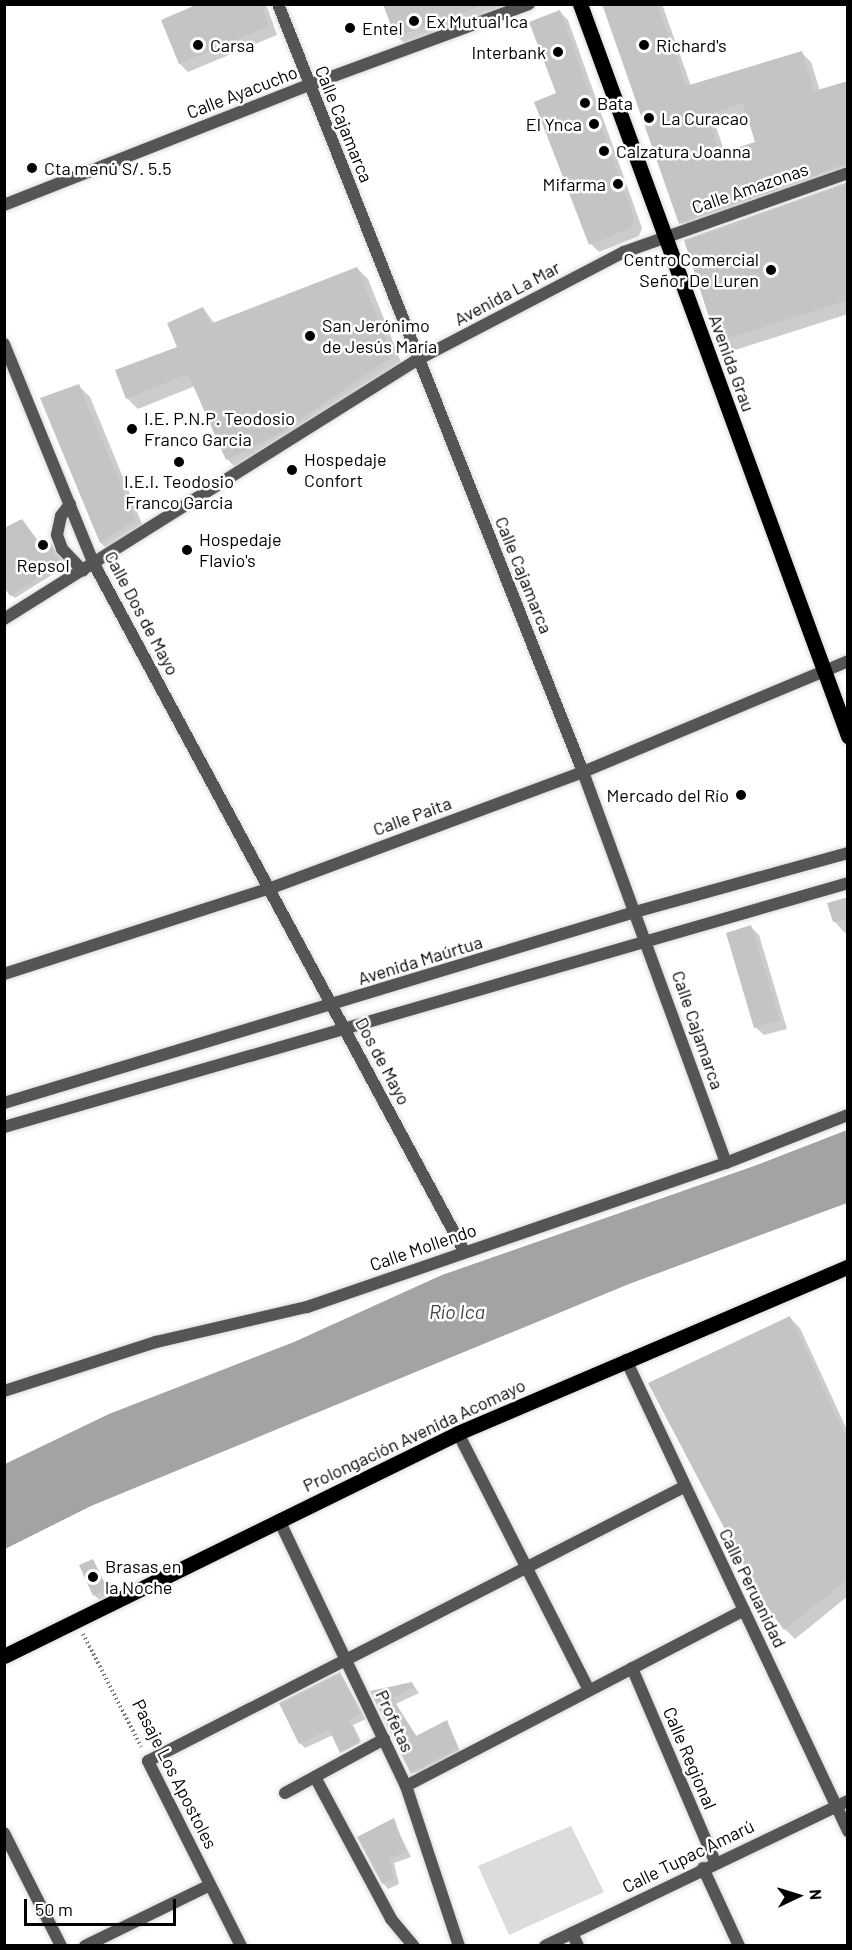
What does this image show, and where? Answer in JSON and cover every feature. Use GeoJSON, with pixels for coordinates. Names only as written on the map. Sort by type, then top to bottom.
{"type":"FeatureCollection","features":[{"type":"Feature","properties":{"kind":"main road","name":"Avenida Grau"},"geometry":{"type":"LineString","coordinates":[[580,4],[848,736]]}},
{"type":"Feature","properties":{"kind":"main road","name":"Prolongación Avenida Acomayo"},"geometry":{"type":"LineString","coordinates":[[4,1656],[458,1433],[848,1267]]}},
{"type":"Feature","properties":{"kind":"street","name":"Calle Cajamarca"},"geometry":{"type":"LineString","coordinates":[[278,4],[583,772],[647,940],[726,1163]]}},
{"type":"Feature","properties":{"kind":"street","name":"Calle Ayacucho"},"geometry":{"type":"LineString","coordinates":[[4,205],[309,85],[529,4]]}},
{"type":"Feature","properties":{"kind":"street","name":"Calle Amazonas"},"geometry":{"type":"LineString","coordinates":[[665,236],[848,173]]}},
{"type":"Feature","properties":{"kind":"street","name":"Avenida La Mar"},"geometry":{"type":"LineString","coordinates":[[6,615],[94,564],[419,359],[624,252],[665,236]]}},
{"type":"Feature","properties":{"kind":"street","name":"Calle Dos de Mayo"},"geometry":{"type":"LineString","coordinates":[[4,344],[94,564],[271,888]]}},
{"type":"Feature","properties":{"kind":"street"},"geometry":{"type":"LineString","coordinates":[[70,504],[58,529],[60,551],[83,570]]}},
{"type":"Feature","properties":{"kind":"street","name":"Calle Paita"},"geometry":{"type":"LineString","coordinates":[[4,975],[271,888],[583,772],[848,661]]}},
{"type":"Feature","properties":{"kind":"street","name":"Avenida Maúrtua"},"geometry":{"type":"LineString","coordinates":[[4,1103],[332,1006],[635,912],[848,853]]}},
{"type":"Feature","properties":{"kind":"street"},"geometry":{"type":"LineString","coordinates":[[4,1127],[344,1025],[848,883]]}},
{"type":"Feature","properties":{"kind":"street","name":"Dos de Mayo"},"geometry":{"type":"LineString","coordinates":[[271,888],[464,1251]]}},
{"type":"Feature","properties":{"kind":"street","name":"Calle Mollendo"},"geometry":{"type":"LineString","coordinates":[[4,1391],[156,1342],[308,1306],[726,1163],[848,1115]]}},
{"type":"Feature","properties":{"kind":"street","name":"Calle Peruanidad"},"geometry":{"type":"LineString","coordinates":[[626,1360],[684,1487],[842,1804],[848,1831]]}},
{"type":"Feature","properties":{"kind":"street"},"geometry":{"type":"LineString","coordinates":[[458,1433],[589,1690]]}},
{"type":"Feature","properties":{"kind":"street"},"geometry":{"type":"LineString","coordinates":[[148,1761],[684,1487]]}},
{"type":"Feature","properties":{"kind":"street","name":"Profetas"},"geometry":{"type":"LineString","coordinates":[[279,1520],[406,1786],[459,1946]]}},
{"type":"Feature","properties":{"kind":"street"},"geometry":{"type":"LineString","coordinates":[[406,1786],[744,1610]]}},
{"type":"Feature","properties":{"kind":"street","name":"Calle Regional"},"geometry":{"type":"LineString","coordinates":[[632,1668],[715,1862]]}},
{"type":"Feature","properties":{"kind":"street"},"geometry":{"type":"LineString","coordinates":[[285,1793],[384,1739]]}},
{"type":"Feature","properties":{"kind":"street","name":"Pasaje Los Apostoles"},"geometry":{"type":"LineString","coordinates":[[148,1761],[241,1946]]}},
{"type":"Feature","properties":{"kind":"street"},"geometry":{"type":"LineString","coordinates":[[315,1777],[391,1919],[414,1946]]}},
{"type":"Feature","properties":{"kind":"street","name":"Calle Tupac Amarú"},"geometry":{"type":"LineString","coordinates":[[545,1946],[702,1868],[842,1804]]}},
{"type":"Feature","properties":{"kind":"street"},"geometry":{"type":"LineString","coordinates":[[4,1833],[61,1946]]}},
{"type":"Feature","properties":{"kind":"street"},"geometry":{"type":"LineString","coordinates":[[702,1868],[739,1946]]}},
{"type":"Feature","properties":{"kind":"street"},"geometry":{"type":"LineString","coordinates":[[85,1946],[210,1885]]}},
{"type":"Feature","properties":{"kind":"street"},"geometry":{"type":"LineString","coordinates":[[572,1933],[578,1946]]}},
{"type":"Feature","properties":{"kind":"path","name":"Pasaje Los Apostoles"},"geometry":{"type":"LineString","coordinates":[[76,1620],[148,1761]]}},
{"type":"Feature","properties":{"kind":"shaded area"},"geometry":{"type":"Polygon","coordinates":[[[571,1826],[604,1892],[509,1935],[478,1866],[571,1826]]]}},
{"type":"Feature","properties":{"kind":"water","name":"Río Ica"},"geometry":{"type":"Polygon","coordinates":[[[847,1130],[847,1203],[629,1284],[91,1506],[5,1549],[5,1464],[109,1414],[294,1342],[442,1275],[754,1166],[847,1130]]]}},
{"type":"Feature","properties":{"kind":"building","name":"Carsa"},"geometry":{"type":"Polygon","coordinates":[[[198,4],[261,4],[269,26],[179,64],[161,20],[198,4]]]}},
{"type":"Feature","properties":{"kind":"building","name":"Ex Mutual Ica"},"geometry":{"type":"Polygon","coordinates":[[[383,4],[479,4],[479,6],[395,37],[383,4]]]}},
{"type":"Feature","properties":{"kind":"building"},"geometry":{"type":"Polygon","coordinates":[[[602,4],[657,4],[686,86],[802,51],[814,91],[848,81],[848,165],[679,224],[602,4]],[[743,103],[707,115],[720,153],[755,142],[743,103]]]}},
{"type":"Feature","properties":{"kind":"building"},"geometry":{"type":"Polygon","coordinates":[[[560,10],[634,219],[631,228],[589,245],[534,102],[556,93],[529,22],[560,10]]]}},
{"type":"Feature","properties":{"kind":"building","name":"Centro Comercial Señor De Luren"},"geometry":{"type":"Polygon","coordinates":[[[848,182],[848,300],[717,342],[684,240],[848,182]]]}},
{"type":"Feature","properties":{"kind":"building","name":"San Jerónimo de Jesús María"},"geometry":{"type":"Polygon","coordinates":[[[357,267],[393,356],[277,435],[226,460],[188,374],[126,399],[115,370],[177,347],[167,323],[203,307],[210,324],[357,267]]]}},
{"type":"Feature","properties":{"kind":"building"},"geometry":{"type":"Polygon","coordinates":[[[79,384],[135,520],[100,543],[40,398],[79,384]]]}},
{"type":"Feature","properties":{"kind":"building"},"geometry":{"type":"Polygon","coordinates":[[[22,519],[43,548],[51,543],[63,562],[10,596],[4,587],[4,528],[22,519]]]}},
{"type":"Feature","properties":{"kind":"building"},"geometry":{"type":"Polygon","coordinates":[[[848,897],[848,918],[833,922],[827,903],[848,897]]]}},
{"type":"Feature","properties":{"kind":"building"},"geometry":{"type":"Polygon","coordinates":[[[751,925],[780,1020],[754,1028],[726,933],[751,925]]]}},
{"type":"Feature","properties":{"kind":"building"},"geometry":{"type":"Polygon","coordinates":[[[790,1316],[848,1441],[848,1579],[784,1630],[761,1598],[648,1383],[790,1316]]]}},
{"type":"Feature","properties":{"kind":"building","name":"Brasas en la Noche"},"geometry":{"type":"Polygon","coordinates":[[[93,1559],[107,1589],[93,1596],[79,1565],[93,1559]]]}},
{"type":"Feature","properties":{"kind":"building"},"geometry":{"type":"Polygon","coordinates":[[[340,1672],[362,1713],[349,1720],[360,1743],[340,1753],[329,1729],[299,1744],[279,1703],[340,1672]]]}},
{"type":"Feature","properties":{"kind":"building"},"geometry":{"type":"Polygon","coordinates":[[[412,1682],[414,1687],[392,1698],[416,1736],[447,1720],[458,1750],[411,1774],[370,1691],[412,1682]]]}},
{"type":"Feature","properties":{"kind":"building"},"geometry":{"type":"Polygon","coordinates":[[[394,1818],[406,1852],[389,1858],[394,1878],[382,1884],[357,1837],[394,1818]]]}},
{"type":"Feature","properties":{"kind":"place","name":"Ex Mutual Ica"},"geometry":{"type":"Point","coordinates":[414,21]}},
{"type":"Feature","properties":{"kind":"place","name":"Entel"},"geometry":{"type":"Point","coordinates":[350,28]}},
{"type":"Feature","properties":{"kind":"place","name":"Carsa"},"geometry":{"type":"Point","coordinates":[198,45]}},
{"type":"Feature","properties":{"kind":"place","name":"Richard's"},"geometry":{"type":"Point","coordinates":[644,45]}},
{"type":"Feature","properties":{"kind":"place","name":"Interbank"},"geometry":{"type":"Point","coordinates":[558,52]}},
{"type":"Feature","properties":{"kind":"place","name":"Bata"},"geometry":{"type":"Point","coordinates":[585,103]}},
{"type":"Feature","properties":{"kind":"place","name":"La Curacao"},"geometry":{"type":"Point","coordinates":[649,118]}},
{"type":"Feature","properties":{"kind":"place","name":"El Ynca"},"geometry":{"type":"Point","coordinates":[594,124]}},
{"type":"Feature","properties":{"kind":"place","name":"Calzatura Joanna"},"geometry":{"type":"Point","coordinates":[604,151]}},
{"type":"Feature","properties":{"kind":"place","name":"Cta menú S/. 5.5"},"geometry":{"type":"Point","coordinates":[32,168]}},
{"type":"Feature","properties":{"kind":"place","name":"Mifarma"},"geometry":{"type":"Point","coordinates":[618,184]}},
{"type":"Feature","properties":{"kind":"place","name":"Centro Comercial Señor De Luren"},"geometry":{"type":"Point","coordinates":[771,270]}},
{"type":"Feature","properties":{"kind":"place","name":"San Jerónimo de Jesús María"},"geometry":{"type":"Point","coordinates":[310,336]}},
{"type":"Feature","properties":{"kind":"place","name":"I.E. P.N.P. Teodosio Franco Garcia"},"geometry":{"type":"Point","coordinates":[132,429]}},
{"type":"Feature","properties":{"kind":"place","name":"I.E.I. Teodosio Franco Garcia"},"geometry":{"type":"Point","coordinates":[179,462]}},
{"type":"Feature","properties":{"kind":"place","name":"Hospedaje Confort"},"geometry":{"type":"Point","coordinates":[292,470]}},
{"type":"Feature","properties":{"kind":"place","name":"Repsol"},"geometry":{"type":"Point","coordinates":[43,545]}},
{"type":"Feature","properties":{"kind":"place","name":"Hospedaje Flavio's"},"geometry":{"type":"Point","coordinates":[187,550]}},
{"type":"Feature","properties":{"kind":"place","name":"Mercado del Río"},"geometry":{"type":"Point","coordinates":[741,795]}},
{"type":"Feature","properties":{"kind":"place","name":"Brasas en la Noche"},"geometry":{"type":"Point","coordinates":[93,1577]}}]}
